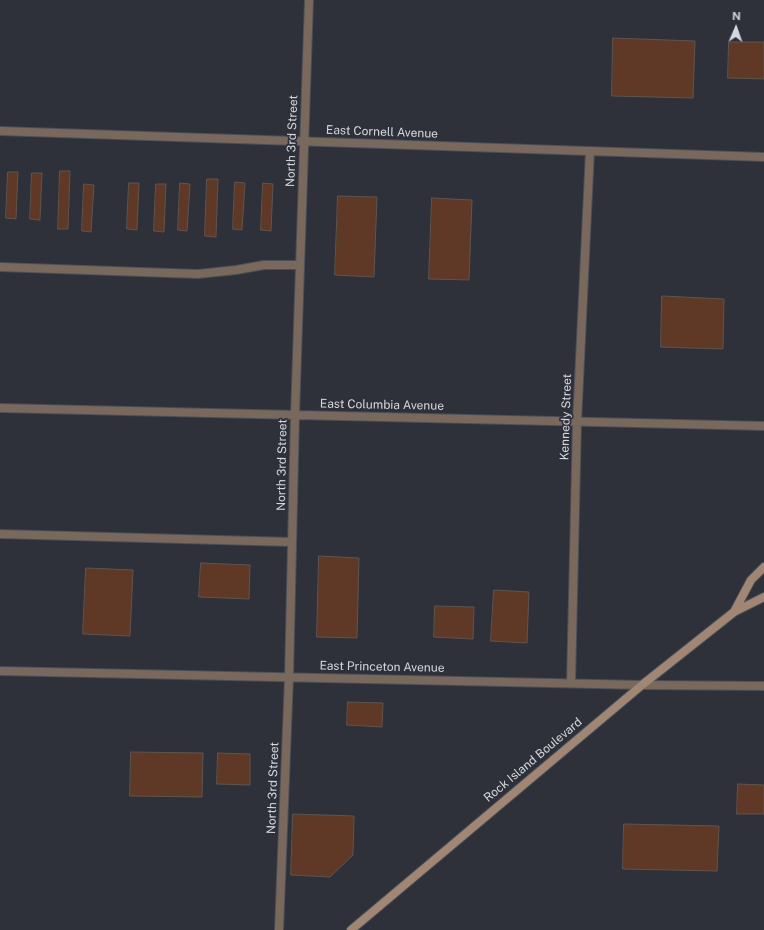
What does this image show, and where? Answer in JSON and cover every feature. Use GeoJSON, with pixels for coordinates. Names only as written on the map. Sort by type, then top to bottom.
{"type":"FeatureCollection","features":[{"type":"Feature","properties":{"kind":"main road","name":"Rock Island Boulevard"},"geometry":{"type":"LineString","coordinates":[[734,612],[751,580],[764,567]]}},
{"type":"Feature","properties":{"kind":"main road","name":"Rock Island Boulevard"},"geometry":{"type":"LineString","coordinates":[[351,930],[642,685],[734,612],[764,597]]}},
{"type":"Feature","properties":{"kind":"street","name":"North 3rd Street"},"geometry":{"type":"LineString","coordinates":[[279,930],[290,677],[295,415],[309,0]]}},
{"type":"Feature","properties":{"kind":"street","name":"East Cornell Avenue"},"geometry":{"type":"LineString","coordinates":[[0,131],[764,157]]}},
{"type":"Feature","properties":{"kind":"street","name":"Kennedy Street"},"geometry":{"type":"LineString","coordinates":[[571,683],[577,422],[590,151]]}},
{"type":"Feature","properties":{"kind":"street"},"geometry":{"type":"LineString","coordinates":[[0,267],[198,274],[264,265],[300,265]]}},
{"type":"Feature","properties":{"kind":"street","name":"East Columbia Avenue"},"geometry":{"type":"LineString","coordinates":[[0,408],[764,426]]}},
{"type":"Feature","properties":{"kind":"street"},"geometry":{"type":"LineString","coordinates":[[0,534],[292,542]]}},
{"type":"Feature","properties":{"kind":"street","name":"East Princeton Avenue"},"geometry":{"type":"LineString","coordinates":[[0,671],[642,685],[764,686]]}},
{"type":"Feature","properties":{"kind":"building"},"geometry":{"type":"Polygon","coordinates":[[[613,38],[695,41],[693,98],[612,96],[613,38]]]}},
{"type":"Feature","properties":{"kind":"building"},"geometry":{"type":"Polygon","coordinates":[[[729,42],[764,42],[764,79],[728,78],[729,42]]]}},
{"type":"Feature","properties":{"kind":"building"},"geometry":{"type":"Polygon","coordinates":[[[60,171],[70,171],[68,229],[58,229],[60,171]]]}},
{"type":"Feature","properties":{"kind":"building"},"geometry":{"type":"Polygon","coordinates":[[[8,172],[18,172],[16,219],[6,218],[8,172]]]}},
{"type":"Feature","properties":{"kind":"building"},"geometry":{"type":"Polygon","coordinates":[[[32,173],[42,173],[40,220],[30,219],[32,173]]]}},
{"type":"Feature","properties":{"kind":"building"},"geometry":{"type":"Polygon","coordinates":[[[207,179],[218,179],[216,237],[205,236],[207,179]]]}},
{"type":"Feature","properties":{"kind":"building"},"geometry":{"type":"Polygon","coordinates":[[[235,182],[245,183],[242,230],[233,229],[235,182]]]}},
{"type":"Feature","properties":{"kind":"building"},"geometry":{"type":"Polygon","coordinates":[[[129,183],[139,183],[137,230],[127,229],[129,183]]]}},
{"type":"Feature","properties":{"kind":"building"},"geometry":{"type":"Polygon","coordinates":[[[180,183],[190,184],[187,231],[178,230],[180,183]]]}},
{"type":"Feature","properties":{"kind":"building"},"geometry":{"type":"Polygon","coordinates":[[[263,183],[273,184],[271,231],[261,230],[263,183]]]}},
{"type":"Feature","properties":{"kind":"building"},"geometry":{"type":"Polygon","coordinates":[[[84,184],[94,185],[91,232],[82,231],[84,184]]]}},
{"type":"Feature","properties":{"kind":"building"},"geometry":{"type":"Polygon","coordinates":[[[156,184],[166,184],[164,232],[154,231],[156,184]]]}},
{"type":"Feature","properties":{"kind":"building"},"geometry":{"type":"Polygon","coordinates":[[[338,196],[377,197],[374,277],[335,275],[338,196]]]}},
{"type":"Feature","properties":{"kind":"building"},"geometry":{"type":"Polygon","coordinates":[[[432,198],[472,200],[469,280],[429,279],[432,198]]]}},
{"type":"Feature","properties":{"kind":"building"},"geometry":{"type":"Polygon","coordinates":[[[662,296],[724,299],[723,349],[661,347],[662,296]]]}},
{"type":"Feature","properties":{"kind":"building"},"geometry":{"type":"Polygon","coordinates":[[[319,556],[359,558],[357,638],[317,637],[319,556]]]}},
{"type":"Feature","properties":{"kind":"building"},"geometry":{"type":"Polygon","coordinates":[[[201,563],[250,565],[249,599],[199,597],[201,563]]]}},
{"type":"Feature","properties":{"kind":"building"},"geometry":{"type":"Polygon","coordinates":[[[86,568],[133,570],[130,636],[83,634],[86,568]]]}},
{"type":"Feature","properties":{"kind":"building"},"geometry":{"type":"Polygon","coordinates":[[[494,590],[529,592],[527,643],[491,641],[494,590]]]}},
{"type":"Feature","properties":{"kind":"building"},"geometry":{"type":"Polygon","coordinates":[[[435,606],[474,607],[473,639],[434,637],[435,606]]]}},
{"type":"Feature","properties":{"kind":"building"},"geometry":{"type":"Polygon","coordinates":[[[348,702],[383,703],[382,727],[347,725],[348,702]]]}},
{"type":"Feature","properties":{"kind":"building"},"geometry":{"type":"Polygon","coordinates":[[[131,752],[203,753],[202,797],[130,796],[131,752]]]}},
{"type":"Feature","properties":{"kind":"building"},"geometry":{"type":"Polygon","coordinates":[[[218,753],[250,754],[250,785],[217,784],[218,753]]]}},
{"type":"Feature","properties":{"kind":"building"},"geometry":{"type":"Polygon","coordinates":[[[738,784],[764,785],[764,814],[737,814],[738,784]]]}},
{"type":"Feature","properties":{"kind":"building"},"geometry":{"type":"Polygon","coordinates":[[[293,814],[354,816],[353,855],[330,877],[291,875],[293,814]]]}},
{"type":"Feature","properties":{"kind":"building"},"geometry":{"type":"Polygon","coordinates":[[[624,824],[719,826],[717,871],[623,869],[624,824]]]}}]}
